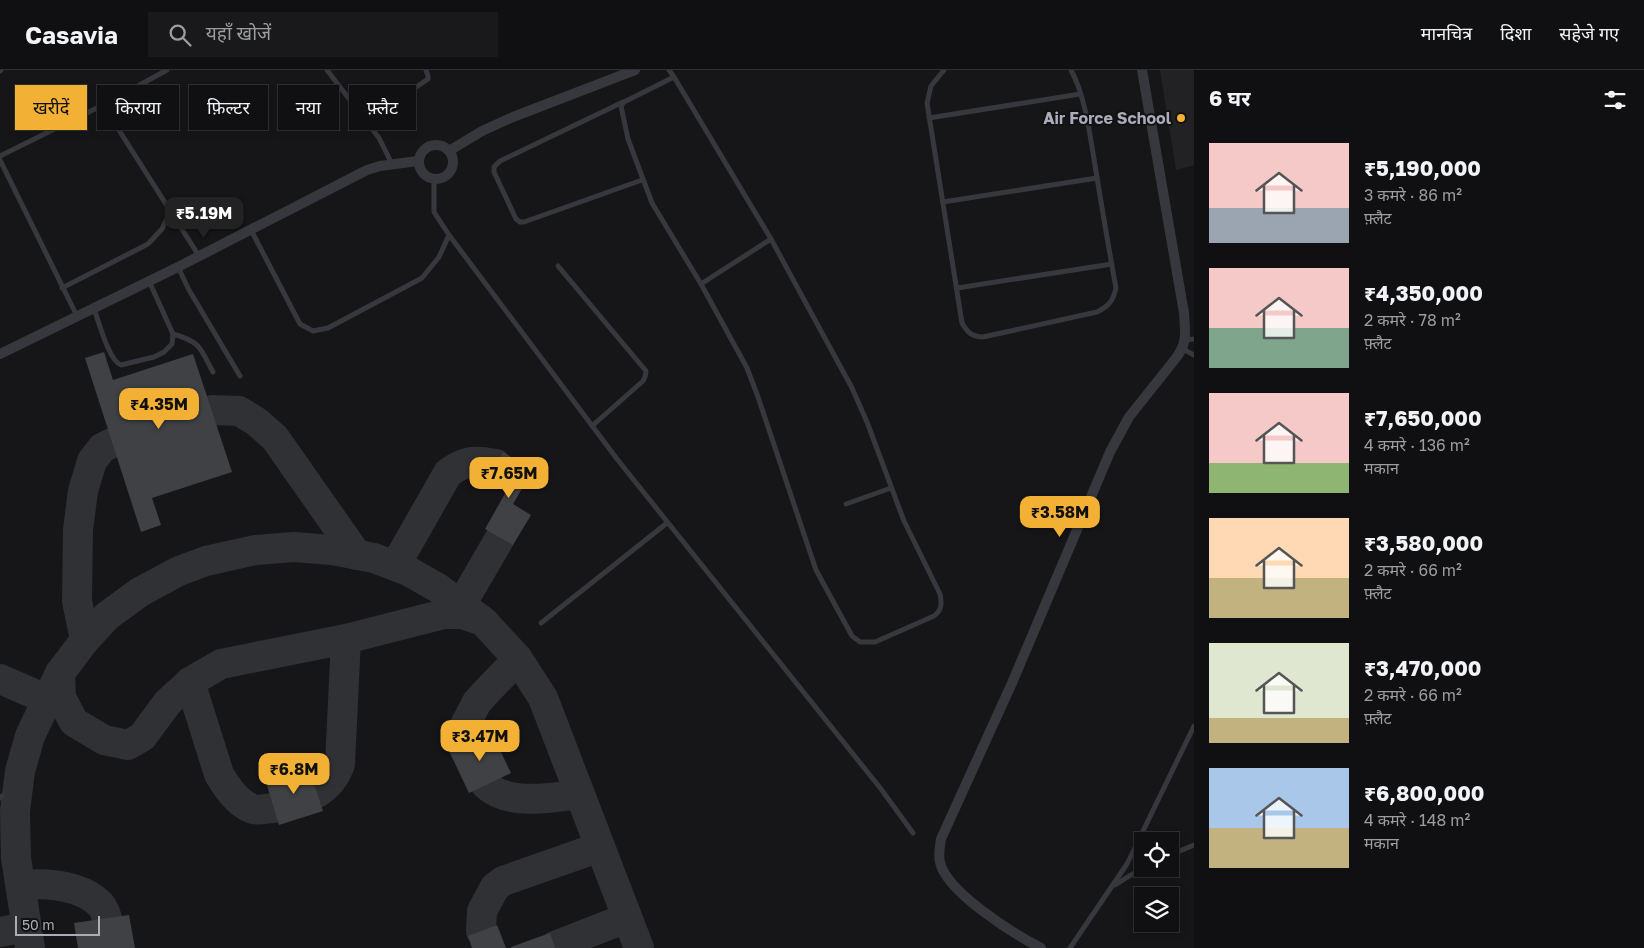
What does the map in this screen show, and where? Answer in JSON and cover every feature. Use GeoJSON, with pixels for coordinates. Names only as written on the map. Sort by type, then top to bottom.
{"type":"FeatureCollection","features":[{"type":"Feature","properties":{"kind":"street"},"geometry":{"type":"LineString","coordinates":[[449,151],[482,131],[513,117],[635,70]]}},
{"type":"Feature","properties":{"kind":"street"},"geometry":{"type":"LineString","coordinates":[[1041,948],[1023,939],[972,903],[951,881],[940,863],[941,839],[1012,684],[1110,452],[1129,417],[1188,343],[1142,70]]}},
{"type":"Feature","properties":{"kind":"street"},"geometry":{"type":"LineString","coordinates":[[437,145],[449,151],[453,164],[451,170],[441,179],[434,180],[427,178],[422,173],[418,160],[420,154],[430,146],[437,145]]}},
{"type":"Feature","properties":{"kind":"street"},"geometry":{"type":"LineString","coordinates":[[0,354],[178,267],[367,170],[418,160]]}},
{"type":"Feature","properties":{"kind":"lane"},"geometry":{"type":"LineString","coordinates":[[139,85],[167,70]]}},
{"type":"Feature","properties":{"kind":"lane"},"geometry":{"type":"LineString","coordinates":[[327,70],[349,98]]}},
{"type":"Feature","properties":{"kind":"lane"},"geometry":{"type":"LineString","coordinates":[[416,87],[428,79],[426,70]]}},
{"type":"Feature","properties":{"kind":"lane"},"geometry":{"type":"LineString","coordinates":[[624,102],[621,110],[642,180],[652,203],[701,284],[747,368],[816,570],[852,636],[860,642],[875,642],[934,616],[942,603],[940,594],[904,521],[867,422],[852,388],[771,239],[669,70]]}},
{"type":"Feature","properties":{"kind":"lane"},"geometry":{"type":"LineString","coordinates":[[944,70],[931,86],[927,102],[962,323],[966,330],[976,337],[1097,312],[1108,306],[1114,296],[1116,288],[1097,178],[1077,80],[1071,70]]}},
{"type":"Feature","properties":{"kind":"lane"},"geometry":{"type":"LineString","coordinates":[[642,180],[520,222],[516,219],[496,179],[494,167],[500,162],[674,78]]}},
{"type":"Feature","properties":{"kind":"lane"},"geometry":{"type":"LineString","coordinates":[[930,118],[1080,94]]}},
{"type":"Feature","properties":{"kind":"lane"},"geometry":{"type":"LineString","coordinates":[[0,156],[97,107]]}},
{"type":"Feature","properties":{"kind":"lane"},"geometry":{"type":"LineString","coordinates":[[119,130],[199,256]]}},
{"type":"Feature","properties":{"kind":"lane"},"geometry":{"type":"LineString","coordinates":[[374,130],[380,138],[392,164]]}},
{"type":"Feature","properties":{"kind":"lane"},"geometry":{"type":"LineString","coordinates":[[0,160],[77,316]]}},
{"type":"Feature","properties":{"kind":"lane"},"geometry":{"type":"LineString","coordinates":[[943,202],[1097,178]]}},
{"type":"Feature","properties":{"kind":"lane"},"geometry":{"type":"LineString","coordinates":[[434,180],[434,212],[449,235],[667,523],[881,789],[913,833]]}},
{"type":"Feature","properties":{"kind":"lane"},"geometry":{"type":"LineString","coordinates":[[62,288],[148,244],[162,229],[170,212]]}},
{"type":"Feature","properties":{"kind":"lane"},"geometry":{"type":"LineString","coordinates":[[251,229],[300,324],[313,331],[328,328],[422,278],[439,257],[449,235]]}},
{"type":"Feature","properties":{"kind":"lane"},"geometry":{"type":"LineString","coordinates":[[701,284],[771,239]]}},
{"type":"Feature","properties":{"kind":"lane"},"geometry":{"type":"LineString","coordinates":[[957,288],[1112,264]]}},
{"type":"Feature","properties":{"kind":"lane"},"geometry":{"type":"LineString","coordinates":[[558,266],[643,366],[646,374],[642,381],[592,426]]}},
{"type":"Feature","properties":{"kind":"lane"},"geometry":{"type":"LineString","coordinates":[[178,267],[189,290],[240,376]]}},
{"type":"Feature","properties":{"kind":"lane"},"geometry":{"type":"LineString","coordinates":[[94,309],[112,357],[118,364],[121,365],[154,357],[164,352],[172,344],[173,334],[149,281]]}},
{"type":"Feature","properties":{"kind":"lane"},"geometry":{"type":"LineString","coordinates":[[173,334],[190,339],[195,343],[213,372]]}},
{"type":"Feature","properties":{"kind":"lane"},"geometry":{"type":"LineString","coordinates":[[1188,343],[1194,355]]}},
{"type":"Feature","properties":{"kind":"lane"},"geometry":{"type":"LineString","coordinates":[[846,504],[891,488]]}},
{"type":"Feature","properties":{"kind":"lane"},"geometry":{"type":"LineString","coordinates":[[541,623],[667,523]]}},
{"type":"Feature","properties":{"kind":"lane"},"geometry":{"type":"LineString","coordinates":[[1070,948],[1127,864],[1194,726]]}},
{"type":"Feature","properties":{"kind":"lane"},"geometry":{"type":"LineString","coordinates":[[1179,851],[1194,845]]}},
{"type":"Feature","properties":{"kind":"lane"},"geometry":{"type":"LineString","coordinates":[[1113,886],[1134,873]]}},
{"type":"Feature","properties":{"kind":"shaded area","name":"Air Force School"},"geometry":{"type":"Polygon","coordinates":[[[1160,70],[1194,70],[1194,165],[1176,170],[1160,70]]]}},
{"type":"Feature","properties":{"kind":"building"},"geometry":{"type":"Polygon","coordinates":[[[104,352],[113,380],[193,354],[232,472],[152,498],[161,525],[141,532],[85,358],[104,352]]]}},
{"type":"Feature","properties":{"kind":"building"},"geometry":{"type":"Polygon","coordinates":[[[503,452],[533,470],[513,504],[531,515],[513,545],[485,529],[507,490],[488,478],[503,452]]]}},
{"type":"Feature","properties":{"kind":"building"},"geometry":{"type":"Polygon","coordinates":[[[491,731],[511,773],[469,793],[449,751],[491,731]]]}},
{"type":"Feature","properties":{"kind":"building"},"geometry":{"type":"Polygon","coordinates":[[[308,765],[323,811],[279,825],[265,779],[308,765]]]}},
{"type":"Feature","properties":{"kind":"building"},"geometry":{"type":"Polygon","coordinates":[[[129,915],[135,948],[78,948],[74,923],[129,915]]]}},
{"type":"Feature","properties":{"kind":"building"},"geometry":{"type":"Polygon","coordinates":[[[497,925],[506,948],[472,948],[468,936],[497,925]]]}},
{"type":"Feature","properties":{"kind":"building"},"geometry":{"type":"Polygon","coordinates":[[[550,933],[555,948],[511,948],[511,947],[550,933]]]}},
{"type":"Feature","properties":{"kind":"taxiway"},"geometry":{"type":"LineString","coordinates":[[212,410],[239,411],[257,422],[275,438],[357,555]]}},
{"type":"Feature","properties":{"kind":"taxiway"},"geometry":{"type":"LineString","coordinates":[[85,640],[77,601],[78,530],[83,491],[92,461],[102,448],[112,443]]}},
{"type":"Feature","properties":{"kind":"taxiway"},"geometry":{"type":"LineString","coordinates":[[395,566],[448,473],[465,463],[482,462],[496,464]]}},
{"type":"Feature","properties":{"kind":"taxiway"},"geometry":{"type":"LineString","coordinates":[[461,605],[500,538]]}},
{"type":"Feature","properties":{"kind":"taxiway"},"geometry":{"type":"LineString","coordinates":[[30,948],[16,858],[15,811],[20,771],[30,736],[60,673],[85,640],[107,616],[140,592],[179,571],[206,561],[256,550],[294,547],[332,550],[374,558],[408,571],[438,588],[483,621],[518,659],[543,698],[639,948]]}},
{"type":"Feature","properties":{"kind":"taxiway"},"geometry":{"type":"LineString","coordinates":[[60,673],[61,698],[74,722],[104,740],[128,745],[142,737],[168,702],[190,682],[221,664],[346,639],[444,614],[462,614],[480,620]]}},
{"type":"Feature","properties":{"kind":"taxiway"},"geometry":{"type":"LineString","coordinates":[[317,793],[331,780],[340,764],[346,639]]}},
{"type":"Feature","properties":{"kind":"taxiway"},"geometry":{"type":"LineString","coordinates":[[466,743],[464,727],[477,702],[518,659]]}},
{"type":"Feature","properties":{"kind":"taxiway"},"geometry":{"type":"LineString","coordinates":[[0,679],[46,699]]}},
{"type":"Feature","properties":{"kind":"taxiway"},"geometry":{"type":"LineString","coordinates":[[190,682],[219,774],[226,785],[233,795],[248,807],[258,810],[274,808]]}},
{"type":"Feature","properties":{"kind":"taxiway"},"geometry":{"type":"LineString","coordinates":[[486,785],[495,792],[518,798],[531,799],[580,794]]}},
{"type":"Feature","properties":{"kind":"taxiway"},"geometry":{"type":"LineString","coordinates":[[481,931],[482,911],[495,887],[503,881],[600,847]]}},
{"type":"Feature","properties":{"kind":"taxiway"},"geometry":{"type":"LineString","coordinates":[[21,885],[42,884],[73,889],[100,904],[107,918]]}},
{"type":"Feature","properties":{"kind":"taxiway"},"geometry":{"type":"LineString","coordinates":[[555,946],[624,919]]}},
{"type":"Feature","properties":{"kind":"taxiway"},"geometry":{"type":"LineString","coordinates":[[0,932],[27,927]]}},
{"type":"Feature","properties":{"kind":"place","name":"Air Force School"},"geometry":{"type":"Point","coordinates":[1181,118]}}]}
